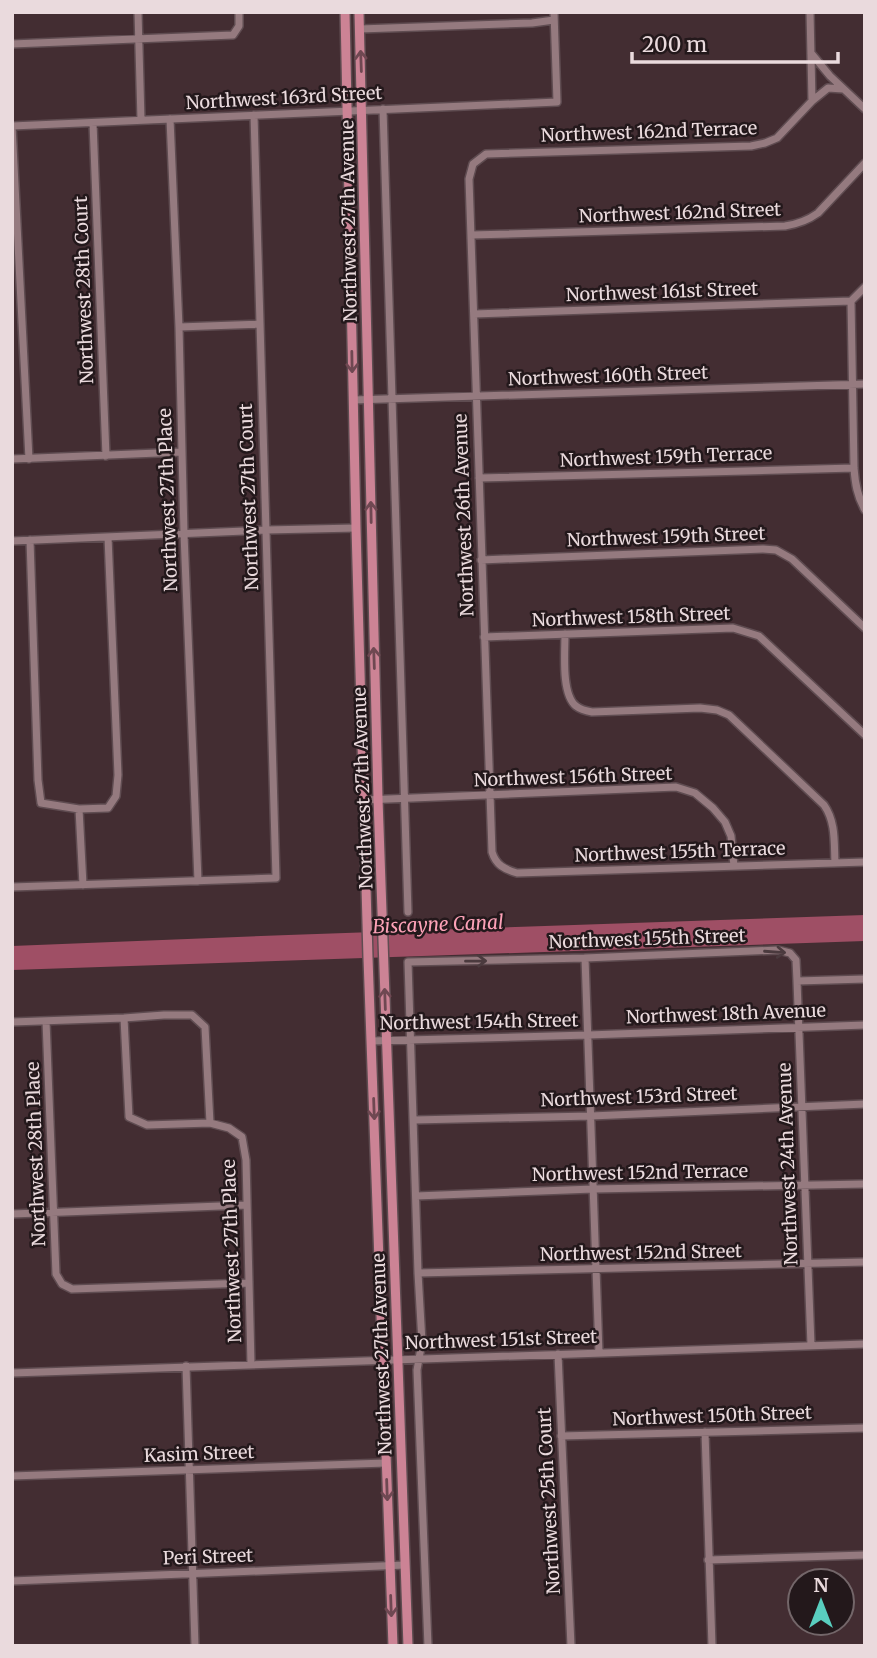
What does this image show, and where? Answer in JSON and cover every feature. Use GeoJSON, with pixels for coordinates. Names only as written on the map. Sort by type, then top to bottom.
{"type":"FeatureCollection","features":[{"type":"Feature","properties":{"kind":"main road","name":"Northwest 27th Avenue"},"geometry":{"type":"LineString","coordinates":[[345,12],[367,926],[393,1646]]}},
{"type":"Feature","properties":{"kind":"main road","name":"Northwest 27th Avenue"},"geometry":{"type":"LineString","coordinates":[[359,12],[373,607],[408,1646]]}},
{"type":"Feature","properties":{"kind":"main road"},"geometry":{"type":"LineString","coordinates":[[349,220],[365,220]]}},
{"type":"Feature","properties":{"kind":"main road"},"geometry":{"type":"LineString","coordinates":[[356,528],[365,536],[368,600],[373,607]]}},
{"type":"Feature","properties":{"kind":"main road"},"geometry":{"type":"LineString","coordinates":[[376,1170],[391,1169]]}},
{"type":"Feature","properties":{"kind":"street"},"geometry":{"type":"LineString","coordinates":[[138,12],[141,120]]}},
{"type":"Feature","properties":{"kind":"street"},"geometry":{"type":"LineString","coordinates":[[12,44],[233,35],[239,26],[239,12]]}},
{"type":"Feature","properties":{"kind":"street"},"geometry":{"type":"LineString","coordinates":[[810,12],[811,101]]}},
{"type":"Feature","properties":{"kind":"street"},"geometry":{"type":"LineString","coordinates":[[360,29],[532,23],[554,16]]}},
{"type":"Feature","properties":{"kind":"street","name":"Northwest 163rd Street"},"geometry":{"type":"LineString","coordinates":[[12,126],[558,102],[554,16]]}},
{"type":"Feature","properties":{"kind":"street"},"geometry":{"type":"LineString","coordinates":[[811,52],[830,76],[865,109]]}},
{"type":"Feature","properties":{"kind":"street"},"geometry":{"type":"LineString","coordinates":[[810,67],[820,65]]}},
{"type":"Feature","properties":{"kind":"street"},"geometry":{"type":"LineString","coordinates":[[825,90],[830,76]]}},
{"type":"Feature","properties":{"kind":"street"},"geometry":{"type":"LineString","coordinates":[[811,88],[817,92],[843,89]]}},
{"type":"Feature","properties":{"kind":"street","name":"Northwest 162nd Terrace"},"geometry":{"type":"LineString","coordinates":[[473,164],[486,154],[758,145],[777,138],[811,101],[825,90]]}},
{"type":"Feature","properties":{"kind":"street","name":"Northwest 27th Avenue"},"geometry":{"type":"LineString","coordinates":[[383,110],[408,912]]}},
{"type":"Feature","properties":{"kind":"street","name":"Northwest 27th Court"},"geometry":{"type":"LineString","coordinates":[[198,881],[276,878],[254,115]]}},
{"type":"Feature","properties":{"kind":"street","name":"Northwest 27th Place"},"geometry":{"type":"LineString","coordinates":[[170,119],[198,881]]}},
{"type":"Feature","properties":{"kind":"street","name":"Northwest 28th Court"},"geometry":{"type":"LineString","coordinates":[[93,123],[106,456]]}},
{"type":"Feature","properties":{"kind":"street"},"geometry":{"type":"LineString","coordinates":[[12,126],[29,459]]}},
{"type":"Feature","properties":{"kind":"street","name":"Northwest 162nd Street"},"geometry":{"type":"LineString","coordinates":[[471,235],[800,224],[818,214],[865,163]]}},
{"type":"Feature","properties":{"kind":"street","name":"Northwest 26th Avenue"},"geometry":{"type":"LineString","coordinates":[[473,164],[470,179],[471,235],[481,560],[492,852],[498,864]]}},
{"type":"Feature","properties":{"kind":"street"},"geometry":{"type":"LineString","coordinates":[[865,286],[851,301],[855,486],[865,510]]}},
{"type":"Feature","properties":{"kind":"street","name":"Northwest 161st Street"},"geometry":{"type":"LineString","coordinates":[[474,314],[851,301]]}},
{"type":"Feature","properties":{"kind":"street"},"geometry":{"type":"LineString","coordinates":[[179,327],[260,324]]}},
{"type":"Feature","properties":{"kind":"street","name":"Northwest 160th Street"},"geometry":{"type":"LineString","coordinates":[[353,400],[865,384]]}},
{"type":"Feature","properties":{"kind":"street"},"geometry":{"type":"LineString","coordinates":[[12,459],[182,452]]}},
{"type":"Feature","properties":{"kind":"street","name":"Northwest 159th Terrace"},"geometry":{"type":"LineString","coordinates":[[479,478],[854,468]]}},
{"type":"Feature","properties":{"kind":"street"},"geometry":{"type":"LineString","coordinates":[[12,541],[356,528]]}},
{"type":"Feature","properties":{"kind":"street"},"geometry":{"type":"LineString","coordinates":[[30,540],[41,803],[79,810],[108,807],[116,796],[118,775],[108,537]]}},
{"type":"Feature","properties":{"kind":"street","name":"Northwest 159th Street"},"geometry":{"type":"LineString","coordinates":[[481,560],[763,548],[776,550],[792,559],[865,628]]}},
{"type":"Feature","properties":{"kind":"street","name":"Northwest 158th Street"},"geometry":{"type":"LineString","coordinates":[[484,637],[733,628],[759,636],[865,735]]}},
{"type":"Feature","properties":{"kind":"street"},"geometry":{"type":"LineString","coordinates":[[565,634],[566,682],[573,705],[592,712],[700,708],[729,715],[824,805],[834,828],[835,863]]}},
{"type":"Feature","properties":{"kind":"street","name":"Northwest 156th Street"},"geometry":{"type":"LineString","coordinates":[[364,800],[676,788],[695,793],[725,822],[731,836],[734,866]]}},
{"type":"Feature","properties":{"kind":"street"},"geometry":{"type":"LineString","coordinates":[[79,810],[83,885]]}},
{"type":"Feature","properties":{"kind":"street","name":"Northwest 155th Terrace"},"geometry":{"type":"LineString","coordinates":[[498,864],[517,873],[865,862]]}},
{"type":"Feature","properties":{"kind":"street"},"geometry":{"type":"LineString","coordinates":[[12,887],[198,881]]}},
{"type":"Feature","properties":{"kind":"street","name":"Northwest 155th Street"},"geometry":{"type":"LineString","coordinates":[[408,962],[778,950],[790,953],[796,960],[797,981]]}},
{"type":"Feature","properties":{"kind":"street"},"geometry":{"type":"LineString","coordinates":[[585,958],[599,1353]]}},
{"type":"Feature","properties":{"kind":"street","name":"Northwest 27th Avenue"},"geometry":{"type":"LineString","coordinates":[[408,962],[422,1342],[417,1370],[428,1646]]}},
{"type":"Feature","properties":{"kind":"street"},"geometry":{"type":"LineString","coordinates":[[797,981],[865,979]]}},
{"type":"Feature","properties":{"kind":"street","name":"Northwest 24th Avenue"},"geometry":{"type":"LineString","coordinates":[[797,981],[811,1345]]}},
{"type":"Feature","properties":{"kind":"street"},"geometry":{"type":"LineString","coordinates":[[12,1022],[192,1015],[205,1027],[210,1123],[146,1125],[130,1117],[124,1018]]}},
{"type":"Feature","properties":{"kind":"street","name":"Northwest 28th Place"},"geometry":{"type":"LineString","coordinates":[[46,1021],[56,1274],[62,1284],[72,1289],[248,1283]]}},
{"type":"Feature","properties":{"kind":"street","name":"Northwest 18th Avenue"},"geometry":{"type":"LineString","coordinates":[[588,1035],[865,1025]]}},
{"type":"Feature","properties":{"kind":"street","name":"Northwest 154th Street"},"geometry":{"type":"LineString","coordinates":[[371,1041],[588,1035]]}},
{"type":"Feature","properties":{"kind":"street","name":"Northwest 153rd Street"},"geometry":{"type":"LineString","coordinates":[[414,1120],[591,1116],[865,1104]]}},
{"type":"Feature","properties":{"kind":"street","name":"Northwest 27th Place"},"geometry":{"type":"LineString","coordinates":[[210,1123],[229,1128],[242,1138],[246,1160],[251,1364]]}},
{"type":"Feature","properties":{"kind":"street","name":"Northwest 152nd Terrace"},"geometry":{"type":"LineString","coordinates":[[416,1196],[593,1189],[865,1184]]}},
{"type":"Feature","properties":{"kind":"street"},"geometry":{"type":"LineString","coordinates":[[12,1214],[247,1205]]}},
{"type":"Feature","properties":{"kind":"street","name":"Northwest 152nd Street"},"geometry":{"type":"LineString","coordinates":[[418,1273],[865,1262]]}},
{"type":"Feature","properties":{"kind":"street","name":"Northwest 151st Street"},"geometry":{"type":"LineString","coordinates":[[12,1373],[865,1344]]}},
{"type":"Feature","properties":{"kind":"street","name":"Northwest 25th Court"},"geometry":{"type":"LineString","coordinates":[[558,1354],[570,1646]]}},
{"type":"Feature","properties":{"kind":"street"},"geometry":{"type":"LineString","coordinates":[[186,1366],[195,1646]]}},
{"type":"Feature","properties":{"kind":"street","name":"Northwest 150th Street"},"geometry":{"type":"LineString","coordinates":[[561,1436],[865,1428]]}},
{"type":"Feature","properties":{"kind":"street"},"geometry":{"type":"LineString","coordinates":[[705,1432],[712,1646]]}},
{"type":"Feature","properties":{"kind":"street","name":"Kasim Street"},"geometry":{"type":"LineString","coordinates":[[12,1476],[386,1463]]}},
{"type":"Feature","properties":{"kind":"street"},"geometry":{"type":"LineString","coordinates":[[708,1560],[865,1555]]}},
{"type":"Feature","properties":{"kind":"street","name":"Peri Street"},"geometry":{"type":"LineString","coordinates":[[12,1581],[405,1565]]}},
{"type":"Feature","properties":{"kind":"shaded area"},"geometry":{"type":"Polygon","coordinates":[[[865,915],[865,941],[12,970],[12,946],[865,915]]]}},
{"type":"Feature","properties":{"kind":"water label","name":"Biscayne Canal"},"geometry":{"type":"Point","coordinates":[438,924]}}]}
